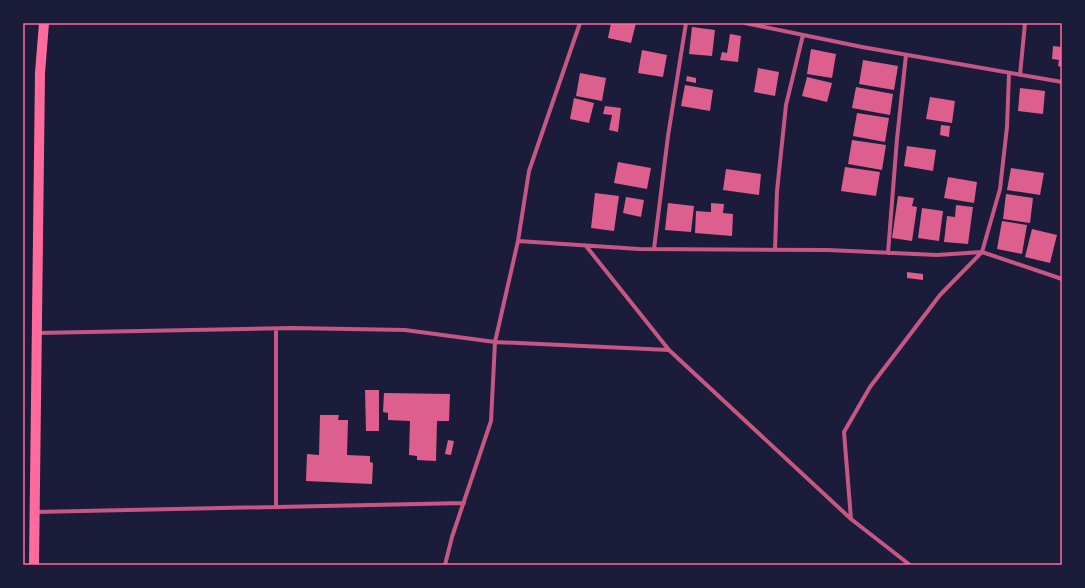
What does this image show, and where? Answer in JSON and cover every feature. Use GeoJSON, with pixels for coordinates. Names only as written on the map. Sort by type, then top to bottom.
{"type":"FeatureCollection","features":[{"type":"Feature","properties":{"kind":"main road"},"geometry":{"type":"LineString","coordinates":[[34,565],[40,73],[44,23]]}},
{"type":"Feature","properties":{"kind":"street"},"geometry":{"type":"LineString","coordinates":[[444,565],[491,421],[495,342],[518,241],[529,171],[580,23]]}},
{"type":"Feature","properties":{"kind":"street"},"geometry":{"type":"LineString","coordinates":[[654,249],[668,136],[686,23]]}},
{"type":"Feature","properties":{"kind":"street"},"geometry":{"type":"LineString","coordinates":[[745,23],[906,55],[1062,82]]}},
{"type":"Feature","properties":{"kind":"street"},"geometry":{"type":"LineString","coordinates":[[1020,75],[1025,23]]}},
{"type":"Feature","properties":{"kind":"street"},"geometry":{"type":"LineString","coordinates":[[775,250],[778,191],[786,105],[803,35]]}},
{"type":"Feature","properties":{"kind":"street"},"geometry":{"type":"LineString","coordinates":[[888,253],[897,139],[906,55]]}},
{"type":"Feature","properties":{"kind":"street"},"geometry":{"type":"LineString","coordinates":[[851,519],[844,432],[870,387],[940,295],[982,252],[1000,190],[1007,127],[1009,73]]}},
{"type":"Feature","properties":{"kind":"street"},"geometry":{"type":"LineString","coordinates":[[518,241],[654,249],[775,250],[937,255],[982,252],[1062,278]]}},
{"type":"Feature","properties":{"kind":"street"},"geometry":{"type":"LineString","coordinates":[[586,246],[669,350],[851,519],[910,565]]}},
{"type":"Feature","properties":{"kind":"street"},"geometry":{"type":"LineString","coordinates":[[37,333],[276,329],[404,330],[495,342],[669,350]]}},
{"type":"Feature","properties":{"kind":"street"},"geometry":{"type":"LineString","coordinates":[[276,329],[276,507]]}},
{"type":"Feature","properties":{"kind":"street"},"geometry":{"type":"LineString","coordinates":[[35,512],[464,503]]}},
{"type":"Feature","properties":{"kind":"building"},"geometry":{"type":"Polygon","coordinates":[[[611,23],[636,23],[631,43],[608,38],[611,23]]]}},
{"type":"Feature","properties":{"kind":"building"},"geometry":{"type":"Polygon","coordinates":[[[692,27],[715,30],[712,56],[689,54],[692,27]]]}},
{"type":"Feature","properties":{"kind":"building"},"geometry":{"type":"Polygon","coordinates":[[[730,34],[741,36],[738,62],[720,60],[722,52],[727,53],[730,34]]]}},
{"type":"Feature","properties":{"kind":"building"},"geometry":{"type":"Polygon","coordinates":[[[1053,46],[1062,47],[1062,67],[1058,66],[1059,60],[1052,59],[1053,46]]]}},
{"type":"Feature","properties":{"kind":"building"},"geometry":{"type":"Polygon","coordinates":[[[811,49],[836,54],[832,78],[807,74],[811,49]]]}},
{"type":"Feature","properties":{"kind":"building"},"geometry":{"type":"Polygon","coordinates":[[[642,50],[667,55],[663,77],[638,73],[642,50]]]}},
{"type":"Feature","properties":{"kind":"building"},"geometry":{"type":"Polygon","coordinates":[[[863,60],[898,66],[894,90],[859,84],[863,60]]]}},
{"type":"Feature","properties":{"kind":"building"},"geometry":{"type":"Polygon","coordinates":[[[758,68],[779,72],[775,96],[754,92],[758,68]]]}},
{"type":"Feature","properties":{"kind":"building"},"geometry":{"type":"Polygon","coordinates":[[[580,73],[606,78],[602,101],[576,96],[580,73]]]}},
{"type":"Feature","properties":{"kind":"building"},"geometry":{"type":"Polygon","coordinates":[[[687,76],[696,78],[696,83],[686,81],[687,76]]]}},
{"type":"Feature","properties":{"kind":"building"},"geometry":{"type":"Polygon","coordinates":[[[807,77],[832,83],[827,102],[802,96],[807,77]]]}},
{"type":"Feature","properties":{"kind":"building"},"geometry":{"type":"Polygon","coordinates":[[[685,85],[713,90],[710,111],[681,106],[685,85]]]}},
{"type":"Feature","properties":{"kind":"building"},"geometry":{"type":"Polygon","coordinates":[[[856,87],[893,94],[890,115],[852,108],[856,87]]]}},
{"type":"Feature","properties":{"kind":"building"},"geometry":{"type":"Polygon","coordinates":[[[1020,88],[1045,91],[1043,114],[1018,111],[1020,88]]]}},
{"type":"Feature","properties":{"kind":"building"},"geometry":{"type":"Polygon","coordinates":[[[930,97],[955,101],[952,123],[926,119],[930,97]]]}},
{"type":"Feature","properties":{"kind":"building"},"geometry":{"type":"Polygon","coordinates":[[[574,98],[594,103],[589,123],[570,119],[574,98]]]}},
{"type":"Feature","properties":{"kind":"building"},"geometry":{"type":"Polygon","coordinates":[[[605,106],[621,108],[618,132],[609,130],[612,115],[603,114],[605,106]]]}},
{"type":"Feature","properties":{"kind":"building"},"geometry":{"type":"Polygon","coordinates":[[[857,113],[889,118],[885,142],[853,136],[857,113]]]}},
{"type":"Feature","properties":{"kind":"building"},"geometry":{"type":"Polygon","coordinates":[[[941,125],[950,126],[949,137],[940,135],[941,125]]]}},
{"type":"Feature","properties":{"kind":"building"},"geometry":{"type":"Polygon","coordinates":[[[852,140],[886,145],[882,170],[848,164],[852,140]]]}},
{"type":"Feature","properties":{"kind":"building"},"geometry":{"type":"Polygon","coordinates":[[[907,146],[936,150],[933,171],[904,166],[907,146]]]}},
{"type":"Feature","properties":{"kind":"building"},"geometry":{"type":"Polygon","coordinates":[[[618,162],[651,168],[647,189],[614,183],[618,162]]]}},
{"type":"Feature","properties":{"kind":"building"},"geometry":{"type":"Polygon","coordinates":[[[845,167],[880,172],[876,196],[841,191],[845,167]]]}},
{"type":"Feature","properties":{"kind":"building"},"geometry":{"type":"Polygon","coordinates":[[[1011,168],[1044,173],[1040,195],[1007,190],[1011,168]]]}},
{"type":"Feature","properties":{"kind":"building"},"geometry":{"type":"Polygon","coordinates":[[[726,169],[761,174],[759,195],[723,190],[726,169]]]}},
{"type":"Feature","properties":{"kind":"building"},"geometry":{"type":"Polygon","coordinates":[[[948,177],[977,182],[974,203],[944,198],[948,177]]]}},
{"type":"Feature","properties":{"kind":"building"},"geometry":{"type":"Polygon","coordinates":[[[595,193],[619,196],[614,231],[591,228],[595,193]]]}},
{"type":"Feature","properties":{"kind":"building"},"geometry":{"type":"Polygon","coordinates":[[[1006,194],[1033,198],[1030,223],[1003,219],[1006,194]]]}},
{"type":"Feature","properties":{"kind":"building"},"geometry":{"type":"Polygon","coordinates":[[[898,196],[914,198],[912,206],[917,207],[912,241],[892,238],[898,196]]]}},
{"type":"Feature","properties":{"kind":"building"},"geometry":{"type":"Polygon","coordinates":[[[626,197],[644,200],[641,217],[623,213],[626,197]]]}},
{"type":"Feature","properties":{"kind":"building"},"geometry":{"type":"Polygon","coordinates":[[[668,203],[694,206],[691,232],[665,230],[668,203]]]}},
{"type":"Feature","properties":{"kind":"building"},"geometry":{"type":"Polygon","coordinates":[[[711,203],[724,204],[723,213],[733,214],[732,236],[695,233],[696,211],[711,212],[711,203]]]}},
{"type":"Feature","properties":{"kind":"building"},"geometry":{"type":"Polygon","coordinates":[[[956,205],[973,207],[968,244],[944,242],[947,216],[955,217],[956,205]]]}},
{"type":"Feature","properties":{"kind":"building"},"geometry":{"type":"Polygon","coordinates":[[[922,208],[943,211],[939,241],[918,238],[922,208]]]}},
{"type":"Feature","properties":{"kind":"building"},"geometry":{"type":"Polygon","coordinates":[[[1002,221],[1027,225],[1022,254],[997,249],[1002,221]]]}},
{"type":"Feature","properties":{"kind":"building"},"geometry":{"type":"Polygon","coordinates":[[[1032,229],[1057,235],[1050,263],[1025,257],[1032,229]]]}},
{"type":"Feature","properties":{"kind":"building"},"geometry":{"type":"Polygon","coordinates":[[[907,272],[923,274],[923,280],[907,278],[907,272]]]}},
{"type":"Feature","properties":{"kind":"building"},"geometry":{"type":"Polygon","coordinates":[[[365,390],[379,390],[379,431],[366,431],[365,390]]]}},
{"type":"Feature","properties":{"kind":"building"},"geometry":{"type":"Polygon","coordinates":[[[384,393],[450,394],[449,421],[437,421],[436,461],[417,460],[417,456],[409,455],[410,421],[388,420],[388,413],[383,412],[384,393]]]}},
{"type":"Feature","properties":{"kind":"building"},"geometry":{"type":"Polygon","coordinates":[[[320,415],[339,415],[338,420],[348,420],[347,455],[370,456],[370,462],[373,463],[372,484],[306,481],[307,454],[319,455],[320,415]]]}},
{"type":"Feature","properties":{"kind":"building"},"geometry":{"type":"Polygon","coordinates":[[[448,440],[454,441],[451,455],[445,454],[448,440]]]}}]}
